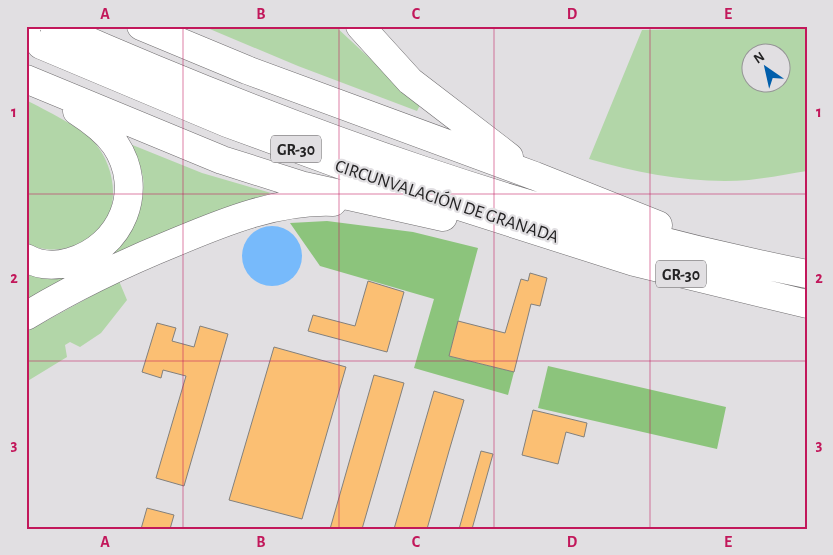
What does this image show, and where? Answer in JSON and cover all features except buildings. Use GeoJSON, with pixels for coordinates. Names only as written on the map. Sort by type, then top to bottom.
{"type":"FeatureCollection","features":[{"type":"Feature","properties":{"kind":"highway"},"geometry":{"type":"LineString","coordinates":[[142,26],[256,73],[535,176],[647,222],[698,239],[722,256]]}},
{"type":"Feature","properties":{"kind":"highway"},"geometry":{"type":"LineString","coordinates":[[360,26],[410,81],[458,120],[535,176]]}},
{"type":"Feature","properties":{"kind":"highway","name":"CIRCUNVALACIÓN DE GRANADA"},"geometry":{"type":"LineString","coordinates":[[37,32],[138,88],[415,192],[634,262],[807,304]]}},
{"type":"Feature","properties":{"kind":"highway","name":"CIRCUNVALACIÓN DE GRANADA"},"geometry":{"type":"LineString","coordinates":[[37,32],[338,142],[496,194],[606,227],[722,256],[807,274]]}},
{"type":"Feature","properties":{"kind":"highway"},"geometry":{"type":"LineString","coordinates":[[26,80],[222,160],[304,186],[460,221],[525,239],[557,237]]}},
{"type":"Feature","properties":{"kind":"highway"},"geometry":{"type":"LineString","coordinates":[[26,258],[34,263],[58,265],[80,259],[101,248],[117,230],[127,208],[130,188],[126,168],[115,144],[96,124],[51,90]]}},
{"type":"Feature","properties":{"kind":"highway"},"geometry":{"type":"LineString","coordinates":[[26,316],[141,256],[244,216],[288,204],[324,202],[382,204]]}},
{"type":"Feature","properties":{"kind":"green space"},"geometry":{"type":"Polygon","coordinates":[[[335,26],[420,105],[417,111],[298,66],[205,27],[335,26]]]}},
{"type":"Feature","properties":{"kind":"green space"},"geometry":{"type":"Polygon","coordinates":[[[807,27],[807,171],[749,180],[709,181],[668,177],[589,159],[642,30],[807,27]]]}},
{"type":"Feature","properties":{"kind":"green space"},"geometry":{"type":"Polygon","coordinates":[[[26,100],[62,119],[88,136],[100,150],[109,168],[112,178],[113,198],[108,217],[94,235],[72,247],[48,249],[26,243],[26,100]]]}},
{"type":"Feature","properties":{"kind":"green space"},"geometry":{"type":"Polygon","coordinates":[[[130,144],[202,173],[271,193],[183,224],[107,259],[122,241],[134,222],[142,200],[143,177],[130,144]]]}},
{"type":"Feature","properties":{"kind":"green space"},"geometry":{"type":"Polygon","coordinates":[[[327,221],[413,232],[478,248],[449,356],[514,372],[508,395],[414,368],[434,299],[320,266],[290,223],[327,221]]]}},
{"type":"Feature","properties":{"kind":"green space"},"geometry":{"type":"Polygon","coordinates":[[[26,272],[75,274],[26,301],[26,272]]]}},
{"type":"Feature","properties":{"kind":"green space"},"geometry":{"type":"Polygon","coordinates":[[[119,281],[127,300],[101,333],[80,347],[70,342],[65,345],[67,357],[26,382],[26,332],[119,281]]]}},
{"type":"Feature","properties":{"kind":"green space"},"geometry":{"type":"Polygon","coordinates":[[[548,366],[726,407],[717,449],[538,408],[548,366]]]}},
{"type":"Feature","properties":{"kind":"water"},"geometry":{"type":"Polygon","coordinates":[[[272,226],[289,231],[297,239],[302,256],[297,273],[289,281],[272,286],[255,281],[247,273],[242,256],[247,239],[255,231],[272,226]]]}}]}
